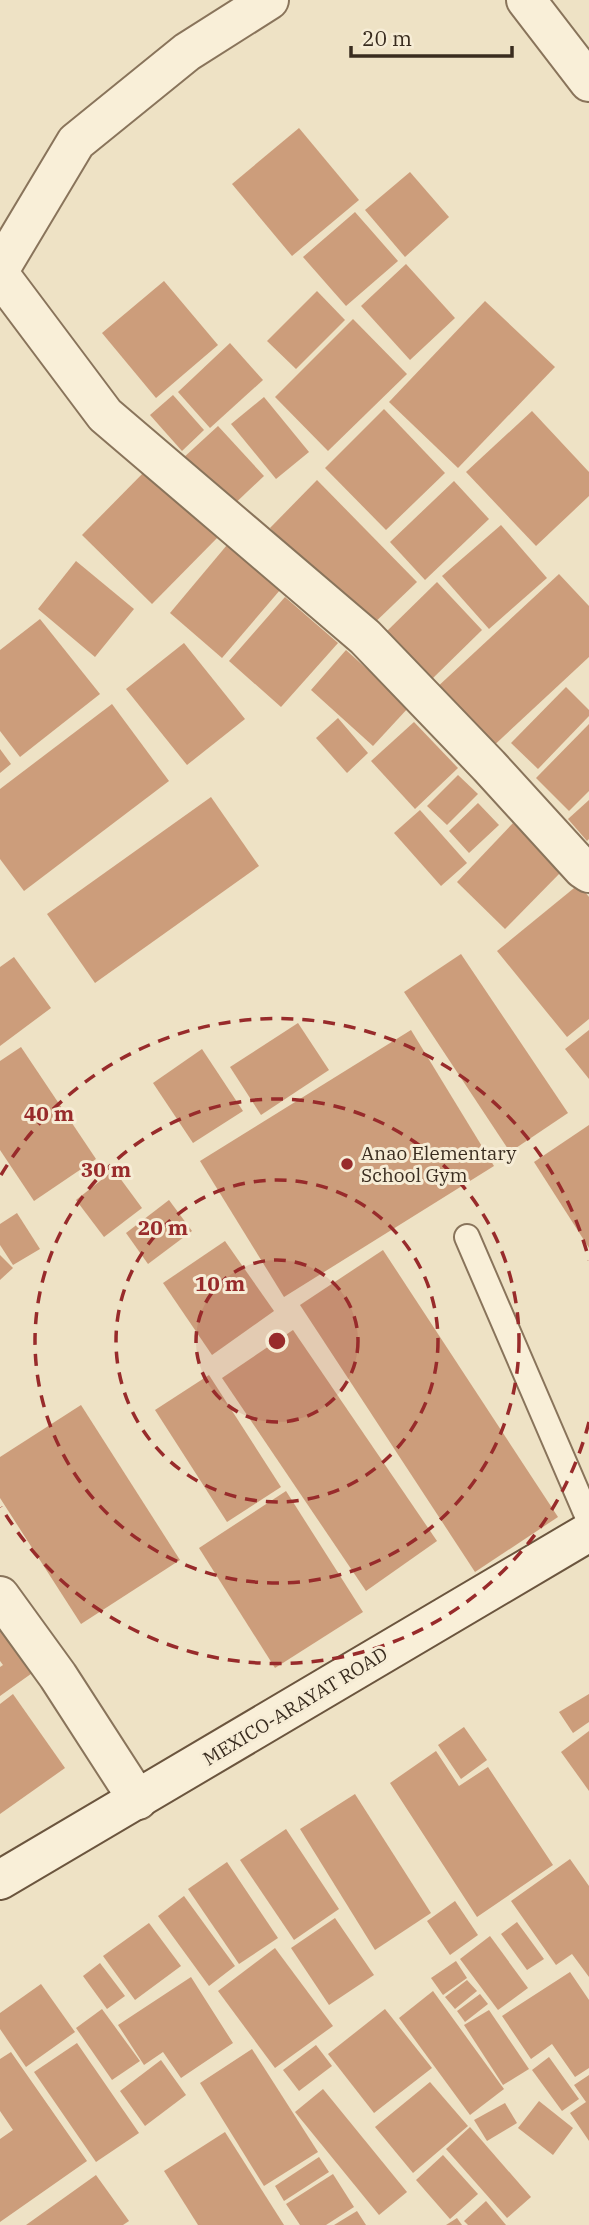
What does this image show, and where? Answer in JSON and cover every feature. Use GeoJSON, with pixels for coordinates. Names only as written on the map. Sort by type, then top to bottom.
{"type":"FeatureCollection","features":[{"type":"Feature","properties":{"kind":"street"},"geometry":{"type":"LineString","coordinates":[[0,269],[76,142],[187,52],[269,0]]}},
{"type":"Feature","properties":{"kind":"street"},"geometry":{"type":"LineString","coordinates":[[526,0],[589,82]]}},
{"type":"Feature","properties":{"kind":"street"},"geometry":{"type":"LineString","coordinates":[[0,275],[105,415],[365,637],[589,873]]}},
{"type":"Feature","properties":{"kind":"street","name":"MEXICO-ARAYAT ROAD"},"geometry":{"type":"LineString","coordinates":[[0,1880],[589,1532]]}},
{"type":"Feature","properties":{"kind":"street"},"geometry":{"type":"LineString","coordinates":[[0,1596],[58,1676],[138,1800]]}},
{"type":"Feature","properties":{"kind":"lane"},"geometry":{"type":"LineString","coordinates":[[467,1237],[589,1520]]}},
{"type":"Feature","properties":{"kind":"building"},"geometry":{"type":"Polygon","coordinates":[[[299,128],[359,200],[292,256],[232,184],[299,128]]]}},
{"type":"Feature","properties":{"kind":"building"},"geometry":{"type":"Polygon","coordinates":[[[410,172],[449,217],[405,257],[365,210],[410,172]]]}},
{"type":"Feature","properties":{"kind":"building"},"geometry":{"type":"Polygon","coordinates":[[[355,212],[398,261],[346,306],[303,257],[355,212]]]}},
{"type":"Feature","properties":{"kind":"building"},"geometry":{"type":"Polygon","coordinates":[[[406,264],[455,318],[410,360],[361,306],[406,264]]]}},
{"type":"Feature","properties":{"kind":"building"},"geometry":{"type":"Polygon","coordinates":[[[164,281],[218,345],[156,398],[102,333],[164,281]]]}},
{"type":"Feature","properties":{"kind":"building"},"geometry":{"type":"Polygon","coordinates":[[[317,291],[345,320],[296,369],[267,341],[317,291]]]}},
{"type":"Feature","properties":{"kind":"building"},"geometry":{"type":"Polygon","coordinates":[[[485,301],[555,367],[458,468],[389,402],[485,301]]]}},
{"type":"Feature","properties":{"kind":"building"},"geometry":{"type":"Polygon","coordinates":[[[353,319],[407,374],[328,451],[275,397],[353,319]]]}},
{"type":"Feature","properties":{"kind":"building"},"geometry":{"type":"Polygon","coordinates":[[[230,343],[263,380],[210,428],[178,392],[230,343]]]}},
{"type":"Feature","properties":{"kind":"building"},"geometry":{"type":"Polygon","coordinates":[[[173,395],[204,430],[182,451],[150,415],[173,395]]]}},
{"type":"Feature","properties":{"kind":"building"},"geometry":{"type":"Polygon","coordinates":[[[264,397],[309,452],[276,479],[231,424],[264,397]]]}},
{"type":"Feature","properties":{"kind":"building"},"geometry":{"type":"Polygon","coordinates":[[[384,409],[445,473],[386,530],[325,468],[384,409]]]}},
{"type":"Feature","properties":{"kind":"building"},"geometry":{"type":"Polygon","coordinates":[[[532,411],[589,472],[589,496],[536,546],[466,472],[532,411]]]}},
{"type":"Feature","properties":{"kind":"building"},"geometry":{"type":"Polygon","coordinates":[[[218,426],[264,476],[228,510],[182,459],[218,426]]]}},
{"type":"Feature","properties":{"kind":"building"},"geometry":{"type":"Polygon","coordinates":[[[151,465],[221,534],[152,604],[82,535],[151,465]]]}},
{"type":"Feature","properties":{"kind":"building"},"geometry":{"type":"Polygon","coordinates":[[[317,480],[417,582],[368,629],[270,528],[317,480]]]}},
{"type":"Feature","properties":{"kind":"building"},"geometry":{"type":"Polygon","coordinates":[[[454,481],[489,519],[425,580],[390,542],[454,481]]]}},
{"type":"Feature","properties":{"kind":"building"},"geometry":{"type":"Polygon","coordinates":[[[501,525],[547,578],[489,629],[442,576],[501,525]]]}},
{"type":"Feature","properties":{"kind":"building"},"geometry":{"type":"Polygon","coordinates":[[[227,545],[280,590],[222,658],[170,613],[227,545]]]}},
{"type":"Feature","properties":{"kind":"building"},"geometry":{"type":"Polygon","coordinates":[[[76,561],[134,609],[95,657],[38,609],[76,561]]]}},
{"type":"Feature","properties":{"kind":"building"},"geometry":{"type":"Polygon","coordinates":[[[559,574],[589,606],[589,657],[489,750],[434,690],[559,574]]]}},
{"type":"Feature","properties":{"kind":"building"},"geometry":{"type":"Polygon","coordinates":[[[437,582],[482,630],[431,680],[385,633],[437,582]]]}},
{"type":"Feature","properties":{"kind":"building"},"geometry":{"type":"Polygon","coordinates":[[[285,597],[338,643],[281,707],[229,661],[285,597]]]}},
{"type":"Feature","properties":{"kind":"building"},"geometry":{"type":"Polygon","coordinates":[[[40,619],[100,694],[20,757],[0,731],[0,650],[40,619]]]}},
{"type":"Feature","properties":{"kind":"building"},"geometry":{"type":"Polygon","coordinates":[[[184,643],[245,719],[187,765],[126,689],[184,643]]]}},
{"type":"Feature","properties":{"kind":"building"},"geometry":{"type":"Polygon","coordinates":[[[346,650],[409,707],[373,746],[311,690],[346,650]]]}},
{"type":"Feature","properties":{"kind":"building"},"geometry":{"type":"Polygon","coordinates":[[[566,687],[589,710],[589,716],[538,769],[511,743],[566,687]]]}},
{"type":"Feature","properties":{"kind":"building"},"geometry":{"type":"Polygon","coordinates":[[[112,704],[169,781],[24,891],[0,859],[0,789],[112,704]]]}},
{"type":"Feature","properties":{"kind":"building"},"geometry":{"type":"Polygon","coordinates":[[[338,718],[368,753],[347,773],[316,738],[338,718]]]}},
{"type":"Feature","properties":{"kind":"building"},"geometry":{"type":"Polygon","coordinates":[[[414,722],[458,768],[415,809],[371,761],[414,722]]]}},
{"type":"Feature","properties":{"kind":"building"},"geometry":{"type":"Polygon","coordinates":[[[589,724],[589,791],[569,811],[536,778],[589,724]]]}},
{"type":"Feature","properties":{"kind":"building"},"geometry":{"type":"Polygon","coordinates":[[[0,749],[11,764],[0,773],[0,749]]]}},
{"type":"Feature","properties":{"kind":"building"},"geometry":{"type":"Polygon","coordinates":[[[458,775],[478,794],[447,825],[427,806],[458,775]]]}},
{"type":"Feature","properties":{"kind":"building"},"geometry":{"type":"Polygon","coordinates":[[[211,797],[259,866],[95,983],[47,914],[211,797]]]}},
{"type":"Feature","properties":{"kind":"building"},"geometry":{"type":"Polygon","coordinates":[[[589,800],[589,839],[587,841],[568,819],[589,800]]]}},
{"type":"Feature","properties":{"kind":"building"},"geometry":{"type":"Polygon","coordinates":[[[478,803],[499,825],[469,853],[449,831],[478,803]]]}},
{"type":"Feature","properties":{"kind":"building"},"geometry":{"type":"Polygon","coordinates":[[[420,810],[467,863],[441,886],[394,833],[420,810]]]}},
{"type":"Feature","properties":{"kind":"building"},"geometry":{"type":"Polygon","coordinates":[[[513,823],[562,871],[505,929],[457,882],[513,823]]]}},
{"type":"Feature","properties":{"kind":"building"},"geometry":{"type":"Polygon","coordinates":[[[579,884],[589,897],[589,1019],[567,1037],[497,951],[579,884]]]}},
{"type":"Feature","properties":{"kind":"building"},"geometry":{"type":"Polygon","coordinates":[[[461,954],[568,1113],[510,1152],[404,992],[461,954]]]}},
{"type":"Feature","properties":{"kind":"building"},"geometry":{"type":"Polygon","coordinates":[[[14,957],[51,1008],[0,1046],[0,967],[14,957]]]}},
{"type":"Feature","properties":{"kind":"building"},"geometry":{"type":"Polygon","coordinates":[[[298,1023],[329,1070],[261,1115],[230,1067],[298,1023]]]}},
{"type":"Feature","properties":{"kind":"building","name":"Anao Elementary School Gym"},"geometry":{"type":"Polygon","coordinates":[[[411,1030],[494,1166],[284,1297],[200,1161],[411,1030]]]}},
{"type":"Feature","properties":{"kind":"building"},"geometry":{"type":"Polygon","coordinates":[[[589,1030],[589,1079],[565,1049],[589,1030]]]}},
{"type":"Feature","properties":{"kind":"building"},"geometry":{"type":"Polygon","coordinates":[[[21,1047],[96,1159],[34,1201],[0,1150],[0,1061],[21,1047]]]}},
{"type":"Feature","properties":{"kind":"building"},"geometry":{"type":"Polygon","coordinates":[[[202,1049],[243,1111],[193,1143],[153,1083],[202,1049]]]}},
{"type":"Feature","properties":{"kind":"building"},"geometry":{"type":"Polygon","coordinates":[[[589,1125],[589,1248],[534,1162],[589,1125]]]}},
{"type":"Feature","properties":{"kind":"building"},"geometry":{"type":"Polygon","coordinates":[[[114,1170],[142,1208],[104,1237],[76,1200],[114,1170]]]}},
{"type":"Feature","properties":{"kind":"building"},"geometry":{"type":"Polygon","coordinates":[[[169,1200],[192,1231],[148,1264],[126,1233],[169,1200]]]}},
{"type":"Feature","properties":{"kind":"building"},"geometry":{"type":"Polygon","coordinates":[[[17,1213],[40,1249],[13,1265],[0,1245],[0,1224],[17,1213]]]}},
{"type":"Feature","properties":{"kind":"building"},"geometry":{"type":"Polygon","coordinates":[[[225,1241],[274,1311],[212,1355],[163,1283],[225,1241]]]}},
{"type":"Feature","properties":{"kind":"building"},"geometry":{"type":"Polygon","coordinates":[[[383,1250],[558,1517],[475,1572],[300,1305],[383,1250]]]}},
{"type":"Feature","properties":{"kind":"building"},"geometry":{"type":"Polygon","coordinates":[[[0,1255],[13,1268],[0,1280],[0,1255]]]}},
{"type":"Feature","properties":{"kind":"building"},"geometry":{"type":"Polygon","coordinates":[[[293,1330],[437,1541],[366,1591],[222,1378],[293,1330]]]}},
{"type":"Feature","properties":{"kind":"building"},"geometry":{"type":"Polygon","coordinates":[[[209,1375],[281,1487],[227,1522],[155,1410],[209,1375]]]}},
{"type":"Feature","properties":{"kind":"building"},"geometry":{"type":"Polygon","coordinates":[[[81,1405],[180,1560],[81,1624],[0,1498],[0,1457],[81,1405]]]}},
{"type":"Feature","properties":{"kind":"building"},"geometry":{"type":"Polygon","coordinates":[[[286,1491],[363,1612],[275,1668],[199,1548],[286,1491]]]}},
{"type":"Feature","properties":{"kind":"building"},"geometry":{"type":"Polygon","coordinates":[[[0,1621],[35,1671],[0,1696],[0,1667],[3,1665],[0,1661],[0,1621]]]}},
{"type":"Feature","properties":{"kind":"building"},"geometry":{"type":"Polygon","coordinates":[[[13,1694],[65,1768],[0,1814],[0,1704],[13,1694]]]}},
{"type":"Feature","properties":{"kind":"building"},"geometry":{"type":"Polygon","coordinates":[[[589,1694],[589,1722],[573,1733],[559,1712],[589,1694]]]}},
{"type":"Feature","properties":{"kind":"building"},"geometry":{"type":"Polygon","coordinates":[[[464,1727],[487,1760],[461,1779],[438,1745],[464,1727]]]}},
{"type":"Feature","properties":{"kind":"building"},"geometry":{"type":"Polygon","coordinates":[[[589,1731],[589,1791],[561,1752],[589,1731]]]}},
{"type":"Feature","properties":{"kind":"building"},"geometry":{"type":"Polygon","coordinates":[[[436,1751],[459,1786],[488,1767],[553,1865],[477,1917],[390,1783],[436,1751]]]}},
{"type":"Feature","properties":{"kind":"building"},"geometry":{"type":"Polygon","coordinates":[[[355,1794],[431,1913],[375,1950],[300,1829],[355,1794]]]}},
{"type":"Feature","properties":{"kind":"building"},"geometry":{"type":"Polygon","coordinates":[[[286,1829],[339,1909],[294,1940],[240,1860],[286,1829]]]}},
{"type":"Feature","properties":{"kind":"building"},"geometry":{"type":"Polygon","coordinates":[[[570,1859],[589,1886],[589,1977],[572,1954],[556,1965],[511,1901],[570,1859]]]}},
{"type":"Feature","properties":{"kind":"building"},"geometry":{"type":"Polygon","coordinates":[[[227,1862],[278,1938],[239,1964],[188,1889],[227,1862]]]}},
{"type":"Feature","properties":{"kind":"building"},"geometry":{"type":"Polygon","coordinates":[[[184,1896],[235,1966],[209,1986],[158,1916],[184,1896]]]}},
{"type":"Feature","properties":{"kind":"building"},"geometry":{"type":"Polygon","coordinates":[[[455,1901],[478,1935],[450,1955],[427,1921],[455,1901]]]}},
{"type":"Feature","properties":{"kind":"building"},"geometry":{"type":"Polygon","coordinates":[[[335,1918],[374,1975],[329,2005],[291,1948],[335,1918]]]}},
{"type":"Feature","properties":{"kind":"building"},"geometry":{"type":"Polygon","coordinates":[[[517,1922],[544,1959],[527,1970],[501,1934],[517,1922]]]}},
{"type":"Feature","properties":{"kind":"building"},"geometry":{"type":"Polygon","coordinates":[[[149,1923],[181,1966],[135,2000],[103,1956],[149,1923]]]}},
{"type":"Feature","properties":{"kind":"building"},"geometry":{"type":"Polygon","coordinates":[[[490,1936],[528,1988],[498,2010],[460,1959],[490,1936]]]}},
{"type":"Feature","properties":{"kind":"building"},"geometry":{"type":"Polygon","coordinates":[[[275,1948],[333,2026],[275,2068],[218,1991],[275,1948]]]}},
{"type":"Feature","properties":{"kind":"building"},"geometry":{"type":"Polygon","coordinates":[[[456,1961],[467,1978],[443,1995],[431,1978],[456,1961]]]}},
{"type":"Feature","properties":{"kind":"building"},"geometry":{"type":"Polygon","coordinates":[[[100,1963],[125,1996],[107,2009],[83,1976],[100,1963]]]}},
{"type":"Feature","properties":{"kind":"building"},"geometry":{"type":"Polygon","coordinates":[[[570,1972],[589,2000],[589,2068],[575,2077],[552,2044],[531,2059],[502,2016],[570,1972]]]}},
{"type":"Feature","properties":{"kind":"building"},"geometry":{"type":"Polygon","coordinates":[[[191,1977],[233,2043],[181,2078],[163,2052],[144,2065],[118,2025],[191,1977]]]}},
{"type":"Feature","properties":{"kind":"building"},"geometry":{"type":"Polygon","coordinates":[[[467,1980],[477,1991],[455,2009],[445,1997],[467,1980]]]}},
{"type":"Feature","properties":{"kind":"building"},"geometry":{"type":"Polygon","coordinates":[[[41,1984],[75,2032],[26,2067],[0,2029],[0,2013],[41,1984]]]}},
{"type":"Feature","properties":{"kind":"building"},"geometry":{"type":"Polygon","coordinates":[[[433,1991],[504,2089],[470,2115],[399,2018],[433,1991]]]}},
{"type":"Feature","properties":{"kind":"building"},"geometry":{"type":"Polygon","coordinates":[[[480,1994],[488,2004],[465,2022],[457,2011],[480,1994]]]}},
{"type":"Feature","properties":{"kind":"building"},"geometry":{"type":"Polygon","coordinates":[[[102,2009],[140,2061],[112,2080],[76,2028],[102,2009]]]}},
{"type":"Feature","properties":{"kind":"building"},"geometry":{"type":"Polygon","coordinates":[[[385,2009],[432,2068],[374,2113],[328,2054],[385,2009]]]}},
{"type":"Feature","properties":{"kind":"building"},"geometry":{"type":"Polygon","coordinates":[[[489,2010],[529,2069],[503,2085],[464,2025],[489,2010]]]}},
{"type":"Feature","properties":{"kind":"building"},"geometry":{"type":"Polygon","coordinates":[[[77,2043],[139,2133],[96,2162],[34,2072],[77,2043]]]}},
{"type":"Feature","properties":{"kind":"building"},"geometry":{"type":"Polygon","coordinates":[[[316,2045],[332,2066],[299,2091],[283,2070],[316,2045]]]}},
{"type":"Feature","properties":{"kind":"building"},"geometry":{"type":"Polygon","coordinates":[[[252,2049],[318,2152],[264,2186],[200,2083],[252,2049]]]}},
{"type":"Feature","properties":{"kind":"building"},"geometry":{"type":"Polygon","coordinates":[[[11,2052],[87,2161],[0,2222],[0,2139],[13,2130],[0,2111],[0,2059],[11,2052]]]}},
{"type":"Feature","properties":{"kind":"building"},"geometry":{"type":"Polygon","coordinates":[[[549,2057],[579,2099],[562,2111],[532,2070],[549,2057]]]}},
{"type":"Feature","properties":{"kind":"building"},"geometry":{"type":"Polygon","coordinates":[[[161,2060],[186,2095],[145,2126],[120,2091],[161,2060]]]}},
{"type":"Feature","properties":{"kind":"building"},"geometry":{"type":"Polygon","coordinates":[[[589,2075],[589,2141],[570,2113],[586,2102],[574,2085],[589,2075]]]}},
{"type":"Feature","properties":{"kind":"building"},"geometry":{"type":"Polygon","coordinates":[[[430,2082],[468,2126],[413,2173],[375,2127],[430,2082]]]}},
{"type":"Feature","properties":{"kind":"building"},"geometry":{"type":"Polygon","coordinates":[[[323,2089],[407,2192],[379,2215],[295,2112],[323,2089]]]}},
{"type":"Feature","properties":{"kind":"building"},"geometry":{"type":"Polygon","coordinates":[[[539,2101],[573,2128],[553,2155],[518,2128],[539,2101]]]}},
{"type":"Feature","properties":{"kind":"building"},"geometry":{"type":"Polygon","coordinates":[[[505,2103],[517,2123],[487,2141],[474,2120],[505,2103]]]}},
{"type":"Feature","properties":{"kind":"building"},"geometry":{"type":"Polygon","coordinates":[[[470,2127],[531,2197],[507,2218],[446,2149],[470,2127]]]}},
{"type":"Feature","properties":{"kind":"building"},"geometry":{"type":"Polygon","coordinates":[[[225,2132],[284,2225],[198,2225],[164,2171],[225,2132]]]}},
{"type":"Feature","properties":{"kind":"building"},"geometry":{"type":"Polygon","coordinates":[[[443,2155],[478,2194],[450,2219],[416,2180],[443,2155]]]}},
{"type":"Feature","properties":{"kind":"building"},"geometry":{"type":"Polygon","coordinates":[[[319,2157],[329,2172],[284,2201],[275,2186],[319,2157]]]}},
{"type":"Feature","properties":{"kind":"building"},"geometry":{"type":"Polygon","coordinates":[[[333,2174],[354,2207],[326,2225],[300,2225],[286,2204],[333,2174]]]}},
{"type":"Feature","properties":{"kind":"building"},"geometry":{"type":"Polygon","coordinates":[[[96,2175],[129,2221],[123,2225],[26,2225],[96,2175]]]}},
{"type":"Feature","properties":{"kind":"building"},"geometry":{"type":"Polygon","coordinates":[[[486,2201],[506,2225],[468,2225],[464,2221],[486,2201]]]}},
{"type":"Feature","properties":{"kind":"building"},"geometry":{"type":"Polygon","coordinates":[[[357,2211],[366,2225],[334,2225],[357,2211]]]}},
{"type":"Feature","properties":{"kind":"building"},"geometry":{"type":"Polygon","coordinates":[[[457,2218],[462,2225],[446,2225],[457,2218]]]}},
{"type":"Feature","properties":{"kind":"place","name":"Anao Elementary School Gym"},"geometry":{"type":"Point","coordinates":[347,1164]}}]}
